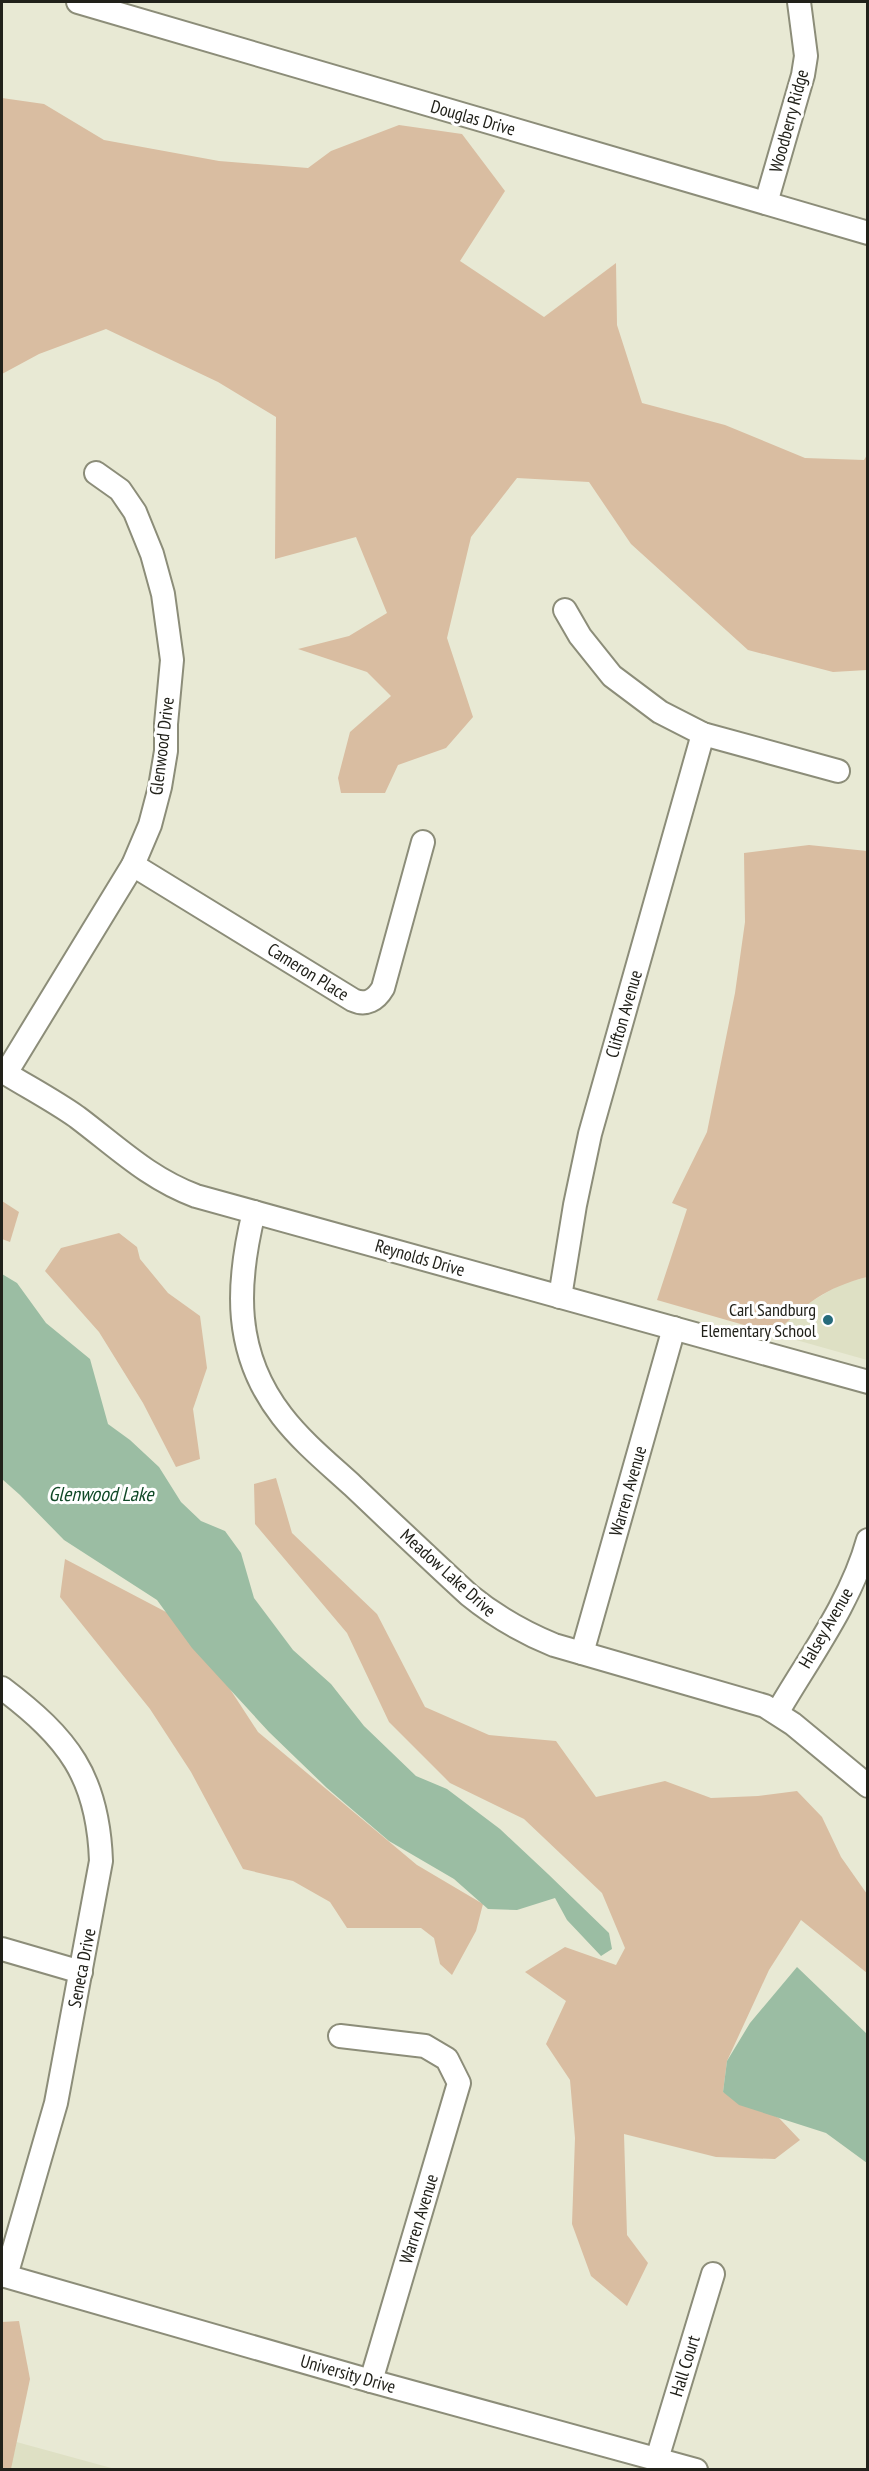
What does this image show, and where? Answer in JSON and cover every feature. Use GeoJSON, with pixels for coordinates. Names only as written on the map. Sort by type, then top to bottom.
{"type":"FeatureCollection","features":[{"type":"Feature","properties":{"kind":"street","name":"Douglas Drive"},"geometry":{"type":"LineString","coordinates":[[78,2],[867,233]]}},
{"type":"Feature","properties":{"kind":"street","name":"Woodberry Ridge"},"geometry":{"type":"LineString","coordinates":[[766,203],[803,75],[806,56],[799,2]]}},
{"type":"Feature","properties":{"kind":"street","name":"Glenwood Drive"},"geometry":{"type":"LineString","coordinates":[[4,1072],[133,865],[150,825],[166,751],[171,644],[163,594],[152,554],[135,512],[120,490],[96,473]]}},
{"type":"Feature","properties":{"kind":"street"},"geometry":{"type":"LineString","coordinates":[[564,610],[580,636],[612,676],[660,712],[703,734],[838,771]]}},
{"type":"Feature","properties":{"kind":"street","name":"Clifton Avenue"},"geometry":{"type":"LineString","coordinates":[[560,1297],[575,1205],[590,1134],[703,734]]}},
{"type":"Feature","properties":{"kind":"street","name":"Cameron Place"},"geometry":{"type":"LineString","coordinates":[[133,865],[352,1000],[363,1003],[379,996],[383,988],[423,842]]}},
{"type":"Feature","properties":{"kind":"street","name":"Reynolds Drive"},"geometry":{"type":"LineString","coordinates":[[4,1072],[75,1116],[148,1173],[172,1187],[254,1212],[867,1382]]}},
{"type":"Feature","properties":{"kind":"street","name":"Meadow Lake Drive"},"geometry":{"type":"LineString","coordinates":[[254,1212],[242,1272],[243,1313],[254,1363],[266,1390],[282,1415],[307,1444],[469,1595],[495,1616],[524,1633],[582,1653],[743,1698],[777,1713],[867,1786]]}},
{"type":"Feature","properties":{"kind":"street","name":"Warren Avenue"},"geometry":{"type":"LineString","coordinates":[[582,1653],[674,1328]]}},
{"type":"Feature","properties":{"kind":"street","name":"Halsey Avenue"},"geometry":{"type":"LineString","coordinates":[[777,1713],[848,1593],[859,1569],[867,1540]]}},
{"type":"Feature","properties":{"kind":"street","name":"Seneca Drive"},"geometry":{"type":"LineString","coordinates":[[2,1688],[28,1708],[72,1754],[95,1805],[100,1833],[101,1861],[56,2103],[4,2275]]}},
{"type":"Feature","properties":{"kind":"street"},"geometry":{"type":"LineString","coordinates":[[2,1949],[81,1972]]}},
{"type":"Feature","properties":{"kind":"street","name":"Warren Avenue"},"geometry":{"type":"LineString","coordinates":[[340,2036],[425,2046],[447,2059],[459,2083],[371,2381]]}},
{"type":"Feature","properties":{"kind":"street","name":"Hall Court"},"geometry":{"type":"LineString","coordinates":[[657,2459],[713,2274]]}},
{"type":"Feature","properties":{"kind":"street","name":"University Drive"},"geometry":{"type":"LineString","coordinates":[[4,2275],[371,2381],[696,2469]]}},
{"type":"Feature","properties":{"kind":"shaded area"},"geometry":{"type":"Polygon","coordinates":[[[2,98],[44,104],[104,140],[219,161],[308,168],[331,151],[399,125],[462,134],[505,191],[460,261],[544,317],[616,263],[617,325],[642,403],[725,425],[805,458],[864,460],[867,455],[867,670],[833,672],[748,650],[631,544],[589,482],[517,478],[471,537],[447,638],[473,717],[446,748],[398,765],[385,793],[341,793],[338,778],[350,732],[391,696],[367,672],[298,649],[349,636],[387,613],[356,537],[275,559],[276,417],[218,382],[106,329],[39,354],[2,374],[2,98]]]}},
{"type":"Feature","properties":{"kind":"shaded area"},"geometry":{"type":"Polygon","coordinates":[[[809,845],[867,851],[867,1277],[839,1286],[817,1298],[775,1334],[657,1300],[687,1209],[672,1203],[707,1132],[735,993],[745,922],[744,853],[809,845]]]}},
{"type":"Feature","properties":{"kind":"shaded area"},"geometry":{"type":"Polygon","coordinates":[[[2,1201],[19,1212],[10,1242],[2,1239],[2,1201]]]}},
{"type":"Feature","properties":{"kind":"shaded area"},"geometry":{"type":"Polygon","coordinates":[[[119,1233],[137,1247],[140,1259],[168,1293],[200,1316],[207,1368],[193,1409],[200,1459],[176,1467],[143,1403],[99,1332],[45,1271],[61,1248],[119,1233]]]}},
{"type":"Feature","properties":{"kind":"shaded area","name":"Carl Sandburg Elementary School"},"geometry":{"type":"Polygon","coordinates":[[[867,1277],[867,1360],[775,1334],[802,1307],[841,1284],[867,1277]]]}},
{"type":"Feature","properties":{"kind":"shaded area"},"geometry":{"type":"Polygon","coordinates":[[[276,1478],[292,1533],[377,1614],[425,1707],[489,1735],[556,1741],[596,1797],[665,1781],[711,1798],[758,1796],[797,1791],[822,1817],[841,1857],[867,1894],[867,1973],[801,1920],[769,1970],[727,2061],[723,2092],[779,2118],[800,2140],[775,2159],[716,2157],[624,2134],[627,2235],[648,2263],[627,2306],[591,2276],[572,2224],[575,2138],[570,2080],[546,2044],[566,2001],[525,1972],[565,1947],[616,1965],[625,1948],[602,1893],[524,1819],[450,1783],[389,1722],[347,1633],[255,1524],[254,1484],[276,1478]]]}},
{"type":"Feature","properties":{"kind":"shaded area"},"geometry":{"type":"Polygon","coordinates":[[[65,1559],[187,1623],[258,1732],[417,1865],[483,1904],[476,1931],[452,1975],[440,1964],[434,1938],[421,1928],[347,1928],[330,1902],[293,1881],[243,1869],[191,1772],[150,1709],[60,1597],[65,1559]]]}},
{"type":"Feature","properties":{"kind":"shaded area"},"geometry":{"type":"Polygon","coordinates":[[[19,2321],[30,2379],[11,2469],[2,2469],[2,2322],[19,2321]]]}},
{"type":"Feature","properties":{"kind":"shaded area"},"geometry":{"type":"Polygon","coordinates":[[[2,2438],[115,2469],[2,2469],[2,2438]]]}},
{"type":"Feature","properties":{"kind":"water","name":"Glenwood Lake"},"geometry":{"type":"Polygon","coordinates":[[[2,1274],[17,1283],[46,1323],[90,1359],[108,1424],[130,1440],[159,1467],[181,1502],[201,1521],[225,1531],[241,1553],[254,1598],[293,1650],[331,1684],[364,1726],[416,1776],[447,1789],[500,1829],[609,1933],[612,1949],[601,1956],[567,1920],[555,1898],[517,1910],[488,1909],[454,1879],[389,1841],[327,1788],[269,1732],[192,1648],[157,1600],[64,1540],[2,1479],[2,1274]]]}},
{"type":"Feature","properties":{"kind":"water"},"geometry":{"type":"Polygon","coordinates":[[[797,1967],[867,2034],[867,2163],[826,2133],[739,2105],[723,2092],[727,2061],[750,2023],[797,1967]]]}},
{"type":"Feature","properties":{"kind":"place","name":"Carl Sandburg Elementary School"},"geometry":{"type":"Point","coordinates":[828,1320]}}]}
